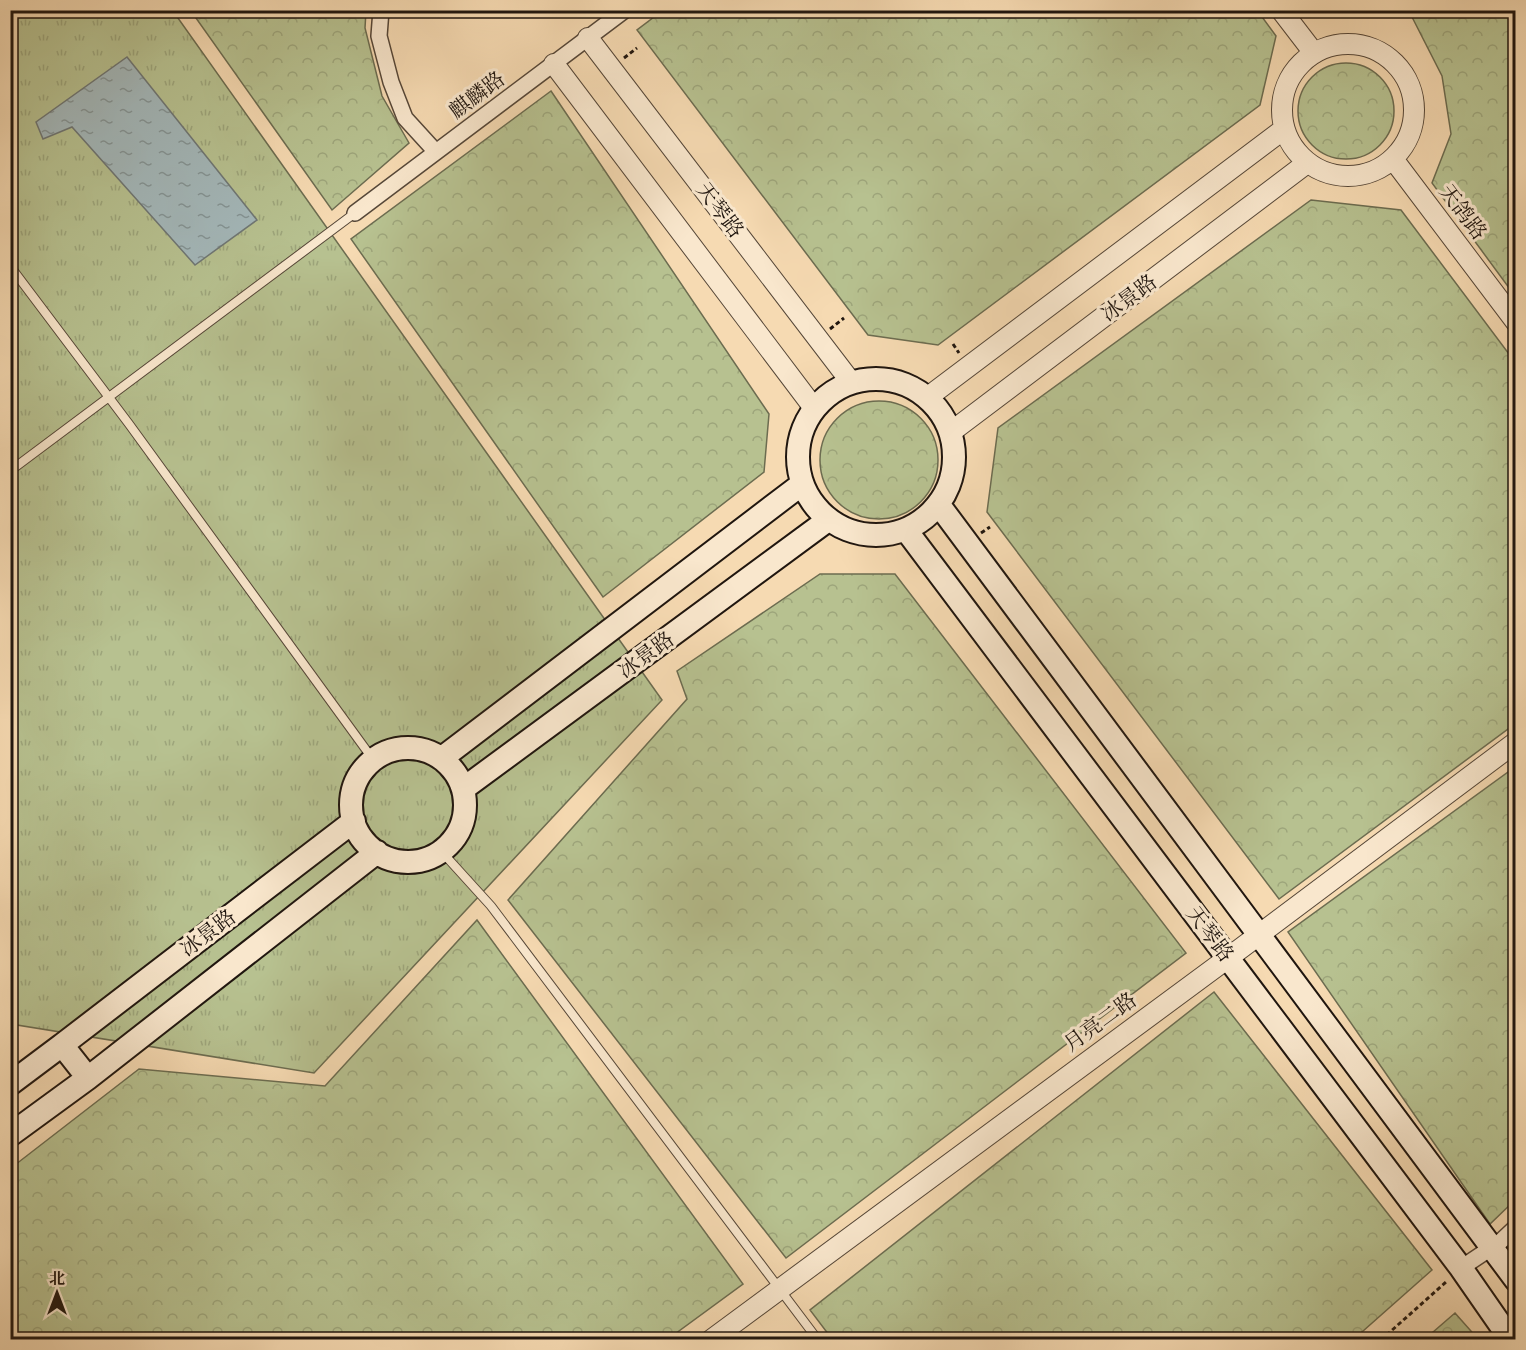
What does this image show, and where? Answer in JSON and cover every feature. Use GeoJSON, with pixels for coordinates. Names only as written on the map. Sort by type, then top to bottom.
{"type":"FeatureCollection","features":[{"type":"Feature","properties":{"kind":"main road"},"geometry":{"type":"LineString","coordinates":[[878,378],[904,384],[928,398],[942,413],[951,432],[955,457],[951,482],[939,505],[924,520],[906,530],[879,536],[852,533],[828,520],[812,504],[802,484],[797,458],[801,432],[814,408],[831,393],[851,382],[878,378]]}},
{"type":"Feature","properties":{"kind":"main road","name":"冰景路"},"geometry":{"type":"LineString","coordinates":[[441,758],[802,484]]}},
{"type":"Feature","properties":{"kind":"main road","name":"天琴路"},"geometry":{"type":"LineString","coordinates":[[939,505],[1515,1280]]}},
{"type":"Feature","properties":{"kind":"main road","name":"冰景路"},"geometry":{"type":"LineString","coordinates":[[463,789],[828,520]]}},
{"type":"Feature","properties":{"kind":"main road","name":"天琴路"},"geometry":{"type":"LineString","coordinates":[[906,530],[1461,1268],[1511,1340]]}},
{"type":"Feature","properties":{"kind":"main road"},"geometry":{"type":"LineString","coordinates":[[405,748],[424,750],[441,758],[455,772],[463,789],[465,807],[461,825],[442,852],[420,860],[402,861],[384,856],[368,846],[357,831],[351,813],[352,794],[358,776],[372,758],[405,748]]}},
{"type":"Feature","properties":{"kind":"main road","name":"冰景路"},"geometry":{"type":"LineString","coordinates":[[10,1084],[354,821]]}},
{"type":"Feature","properties":{"kind":"main road","name":"冰景路"},"geometry":{"type":"LineString","coordinates":[[10,1135],[88,1078],[377,852]]}},
{"type":"Feature","properties":{"kind":"main road"},"geometry":{"type":"LineString","coordinates":[[62,1045],[88,1078]]}},
{"type":"Feature","properties":{"kind":"street"},"geometry":{"type":"LineString","coordinates":[[381,10],[379,36],[391,82],[405,118],[436,152]]}},
{"type":"Feature","properties":{"kind":"street","name":"麒麟路"},"geometry":{"type":"LineString","coordinates":[[355,213],[625,10]]}},
{"type":"Feature","properties":{"kind":"street"},"geometry":{"type":"LineString","coordinates":[[1281,10],[1314,52]]}},
{"type":"Feature","properties":{"kind":"street","name":"天琴路"},"geometry":{"type":"LineString","coordinates":[[588,38],[851,382]]}},
{"type":"Feature","properties":{"kind":"street"},"geometry":{"type":"LineString","coordinates":[[1356,44],[1376,50],[1394,62],[1407,80],[1413,100],[1413,121],[1406,141],[1394,159],[1378,169],[1360,175],[1342,176],[1323,172],[1307,163],[1293,148],[1284,129],[1281,107],[1286,86],[1297,67],[1314,52],[1334,45],[1356,44]]}},
{"type":"Feature","properties":{"kind":"street"},"geometry":{"type":"LineString","coordinates":[[554,64],[814,408]]}},
{"type":"Feature","properties":{"kind":"street","name":"冰景路"},"geometry":{"type":"LineString","coordinates":[[928,398],[1284,129]]}},
{"type":"Feature","properties":{"kind":"street","name":"天鸽路"},"geometry":{"type":"LineString","coordinates":[[1394,159],[1515,322]]}},
{"type":"Feature","properties":{"kind":"street","name":"冰景路"},"geometry":{"type":"LineString","coordinates":[[951,432],[1307,163]]}},
{"type":"Feature","properties":{"kind":"street","name":"月亮二路"},"geometry":{"type":"LineString","coordinates":[[711,1340],[1259,935],[1515,742]]}},
{"type":"Feature","properties":{"kind":"street"},"geometry":{"type":"LineString","coordinates":[[1461,1268],[1500,1242],[1515,1227]]}},
{"type":"Feature","properties":{"kind":"lane"},"geometry":{"type":"LineString","coordinates":[[10,18],[21,10]]}},
{"type":"Feature","properties":{"kind":"lane"},"geometry":{"type":"LineString","coordinates":[[10,471],[355,213]]}},
{"type":"Feature","properties":{"kind":"lane"},"geometry":{"type":"LineString","coordinates":[[10,267],[110,398],[372,758]]}},
{"type":"Feature","properties":{"kind":"lane"},"geometry":{"type":"LineString","coordinates":[[442,852],[491,906],[818,1340]]}},
{"type":"Feature","properties":{"kind":"path"},"geometry":{"type":"LineString","coordinates":[[1381,1340],[1461,1268]]}},
{"type":"Feature","properties":{"kind":"green space"},"geometry":{"type":"Polygon","coordinates":[[[1257,10],[1276,36],[1260,105],[938,345],[868,335],[637,30],[662,11],[1257,10]]]}},
{"type":"Feature","properties":{"kind":"green space"},"geometry":{"type":"Polygon","coordinates":[[[10,11],[173,11],[662,700],[314,1073],[11,1024],[10,11]]]}},
{"type":"Feature","properties":{"kind":"green space"},"geometry":{"type":"Polygon","coordinates":[[[191,11],[366,11],[365,28],[382,96],[409,143],[332,210],[191,11]]]}},
{"type":"Feature","properties":{"kind":"green space"},"geometry":{"type":"Polygon","coordinates":[[[1396,11],[1515,11],[1515,296],[1432,183],[1451,134],[1442,76],[1412,17],[1396,11]]]}},
{"type":"Feature","properties":{"kind":"green space"},"geometry":{"type":"Polygon","coordinates":[[[1346,63],[1364,67],[1380,77],[1390,93],[1394,111],[1390,129],[1380,145],[1364,155],[1346,159],[1328,155],[1312,145],[1302,129],[1298,111],[1302,93],[1312,77],[1328,67],[1346,63]]]}},
{"type":"Feature","properties":{"kind":"green space"},"geometry":{"type":"Polygon","coordinates":[[[551,91],[769,414],[764,472],[603,597],[351,239],[551,91]]]}},
{"type":"Feature","properties":{"kind":"green space"},"geometry":{"type":"Polygon","coordinates":[[[1311,200],[1401,210],[1515,362],[1516,723],[1279,899],[987,512],[998,428],[1311,200]]]}},
{"type":"Feature","properties":{"kind":"green space"},"geometry":{"type":"Polygon","coordinates":[[[879,401],[902,406],[921,418],[933,437],[938,460],[933,483],[921,502],[902,514],[879,519],[856,514],[837,502],[825,483],[820,460],[825,437],[837,418],[856,406],[879,401]]]}},
{"type":"Feature","properties":{"kind":"green space"},"geometry":{"type":"Polygon","coordinates":[[[820,574],[895,574],[1186,953],[786,1258],[508,900],[687,699],[677,671],[820,574]]]}},
{"type":"Feature","properties":{"kind":"green space"},"geometry":{"type":"Polygon","coordinates":[[[1515,767],[1515,1200],[1490,1224],[1288,932],[1515,767]]]}},
{"type":"Feature","properties":{"kind":"green space"},"geometry":{"type":"Polygon","coordinates":[[[477,920],[743,1284],[668,1339],[11,1339],[11,1168],[139,1069],[325,1086],[477,920]]]}},
{"type":"Feature","properties":{"kind":"green space"},"geometry":{"type":"Polygon","coordinates":[[[1214,992],[1432,1270],[1354,1339],[832,1339],[810,1310],[1214,992]]]}},
{"type":"Feature","properties":{"kind":"green space"},"geometry":{"type":"Polygon","coordinates":[[[1455,1313],[1478,1339],[1425,1339],[1455,1313]]]}},
{"type":"Feature","properties":{"kind":"water"},"geometry":{"type":"Polygon","coordinates":[[[127,57],[257,220],[195,265],[72,127],[43,139],[36,122],[127,57]]]}}]}
